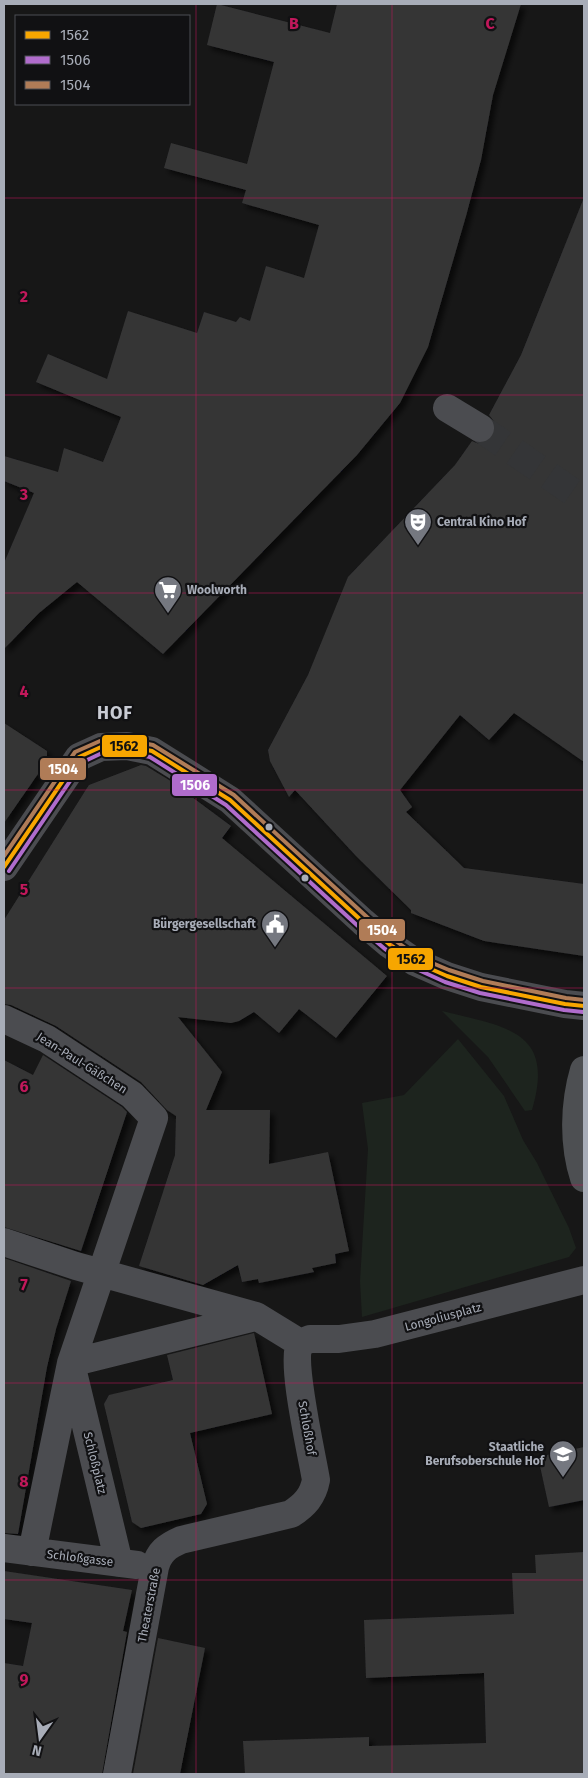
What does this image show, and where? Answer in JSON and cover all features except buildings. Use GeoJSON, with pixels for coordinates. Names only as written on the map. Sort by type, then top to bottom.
{"type":"FeatureCollection","features":[{"type":"Feature","properties":{"kind":"main road"},"geometry":{"type":"LineString","coordinates":[[584,1070],[578,1095],[576,1116],[580,1166],[584,1178]]}},
{"type":"Feature","properties":{"kind":"street"},"geometry":{"type":"LineString","coordinates":[[447,408],[480,428]]}},
{"type":"Feature","properties":{"kind":"street"},"geometry":{"type":"LineString","coordinates":[[4,867],[79,757],[92,750],[106,746],[127,746],[152,751],[230,800],[389,944],[415,962],[447,976],[481,987],[584,1006]]}},
{"type":"Feature","properties":{"kind":"street","name":"Jean-Paul-Gäßchen"},"geometry":{"type":"LineString","coordinates":[[4,1019],[47,1039],[132,1095],[154,1118],[101,1273]]}},
{"type":"Feature","properties":{"kind":"street"},"geometry":{"type":"LineString","coordinates":[[4,1242],[101,1273],[256,1316],[300,1343]]}},
{"type":"Feature","properties":{"kind":"street"},"geometry":{"type":"LineString","coordinates":[[32,1552],[71,1363],[101,1273]]}},
{"type":"Feature","properties":{"kind":"street","name":"Longoliusplatz"},"geometry":{"type":"LineString","coordinates":[[300,1343],[310,1339],[339,1339],[375,1334],[584,1280]]}},
{"type":"Feature","properties":{"kind":"street"},"geometry":{"type":"LineString","coordinates":[[71,1363],[256,1316]]}},
{"type":"Feature","properties":{"kind":"street","name":"Schloßhof"},"geometry":{"type":"LineString","coordinates":[[300,1343],[297,1356],[298,1375],[316,1480],[311,1496],[301,1508]]}},
{"type":"Feature","properties":{"kind":"street","name":"Schloßplatz"},"geometry":{"type":"LineString","coordinates":[[71,1363],[119,1562]]}},
{"type":"Feature","properties":{"kind":"street","name":"Theaterstraße"},"geometry":{"type":"LineString","coordinates":[[117,1774],[155,1567],[160,1554],[166,1548],[181,1540],[278,1518],[291,1514],[301,1508]]}},
{"type":"Feature","properties":{"kind":"street","name":"Schloßgasse"},"geometry":{"type":"LineString","coordinates":[[4,1548],[155,1567]]}},
{"type":"Feature","properties":{"kind":"shaded area"},"geometry":{"type":"Polygon","coordinates":[[[442,1011],[504,1028],[519,1036],[530,1047],[537,1063],[538,1083],[532,1110],[525,1111],[488,1057],[442,1011]]]}},
{"type":"Feature","properties":{"kind":"shaded area"},"geometry":{"type":"Polygon","coordinates":[[[458,1039],[504,1096],[523,1140],[537,1163],[569,1228],[576,1248],[569,1257],[362,1317],[360,1281],[368,1149],[362,1103],[404,1095],[458,1039]]]}},
{"type":"Feature","properties":{"kind":"tunnel"},"geometry":{"type":"LineString","coordinates":[[480,428],[574,493],[584,496]]}},
{"type":"Feature","properties":{"kind":"transit line","name":"1504"},"geometry":{"type":"LineString","coordinates":[[4,856],[75,752],[100,741],[127,740],[153,745],[234,795],[367,917],[418,957],[483,981],[584,1000]]}},
{"type":"Feature","properties":{"kind":"transit line","name":"1562"},"geometry":{"type":"LineString","coordinates":[[4,867],[79,757],[101,747],[127,746],[152,751],[230,800],[363,922],[389,944],[415,962],[447,976],[481,987],[584,1006]]}},
{"type":"Feature","properties":{"kind":"transit line","name":"1506"},"geometry":{"type":"LineString","coordinates":[[9,871],[83,762],[102,753],[127,752],[150,757],[226,805],[359,927],[385,949],[412,967],[445,982],[480,993],[583,1012]]}},
{"type":"Feature","properties":{"kind":"place","name":"Central Kino Hof"},"geometry":{"type":"Point","coordinates":[418,546]}},
{"type":"Feature","properties":{"kind":"place","name":"Woolworth"},"geometry":{"type":"Point","coordinates":[168,614]}},
{"type":"Feature","properties":{"kind":"place","name":"Bürgergesellschaft"},"geometry":{"type":"Point","coordinates":[275,948]}},
{"type":"Feature","properties":{"kind":"place","name":"Staatliche Berufsoberschule Hof"},"geometry":{"type":"Point","coordinates":[563,1478]}},
{"type":"Feature","properties":{"kind":"district","name":"HOF"},"geometry":{"type":"Point","coordinates":[115,713]}}]}
